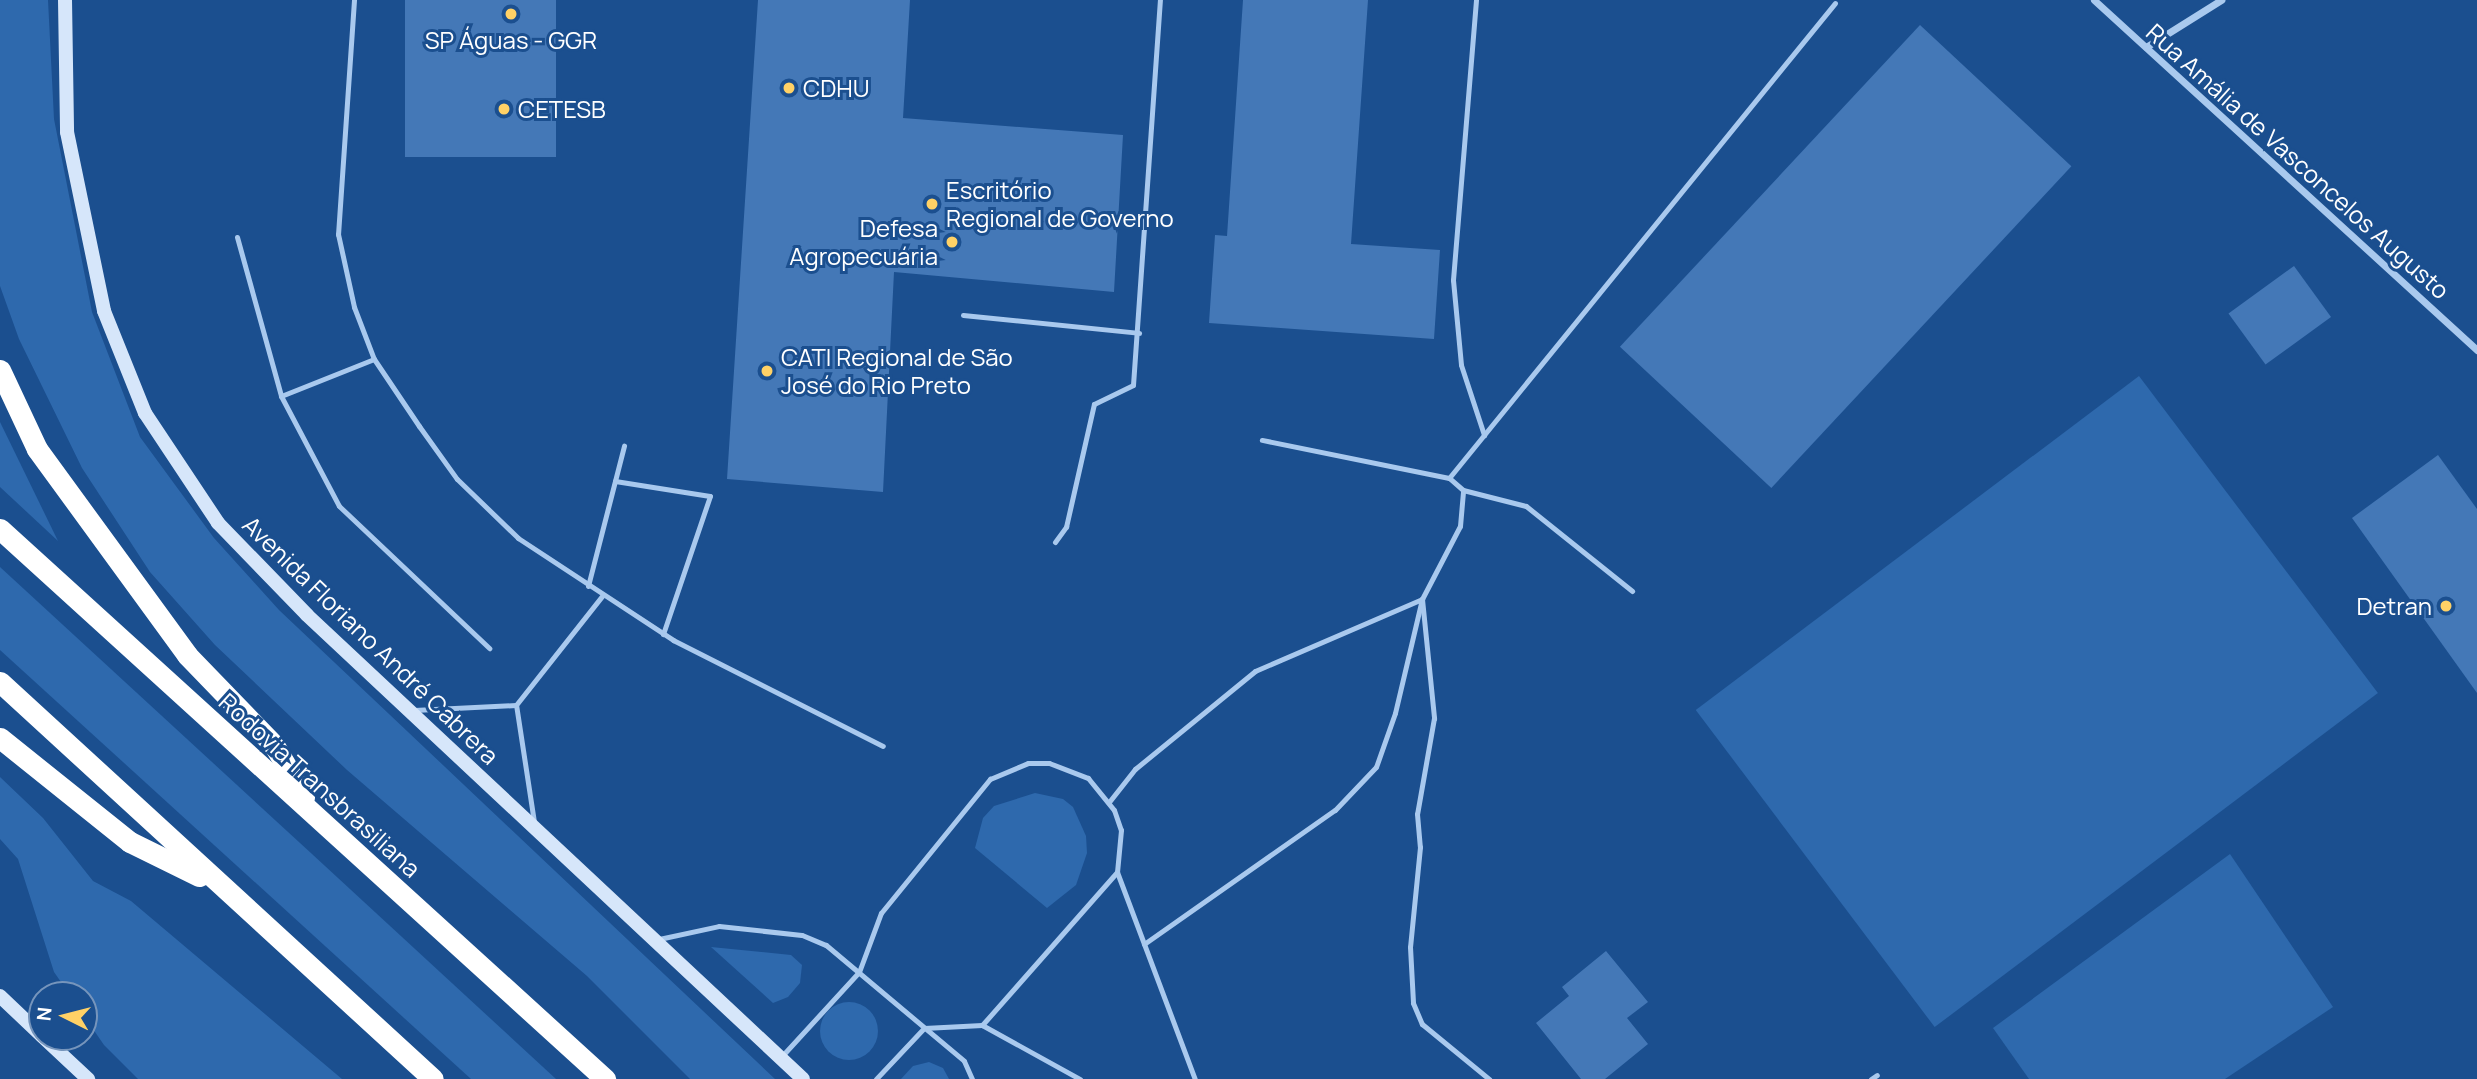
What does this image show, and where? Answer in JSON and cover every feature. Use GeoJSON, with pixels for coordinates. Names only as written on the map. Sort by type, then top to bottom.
{"type":"FeatureCollection","features":[{"type":"Feature","properties":{"kind":"highway"},"geometry":{"type":"LineString","coordinates":[[0,370],[37,449],[187,655],[274,745],[316,817]]}},
{"type":"Feature","properties":{"kind":"highway","name":"Rodovia Transbrasiliana"},"geometry":{"type":"LineString","coordinates":[[0,529],[606,1079]]}},
{"type":"Feature","properties":{"kind":"highway"},"geometry":{"type":"LineString","coordinates":[[0,682],[219,887],[433,1079]]}},
{"type":"Feature","properties":{"kind":"highway"},"geometry":{"type":"LineString","coordinates":[[0,738],[130,842],[219,887]]}},
{"type":"Feature","properties":{"kind":"main road","name":"Avenida Floriano André Cabrera"},"geometry":{"type":"LineString","coordinates":[[65,0],[67,132],[104,311],[145,413],[218,523],[307,615],[803,1079]]}},
{"type":"Feature","properties":{"kind":"main road"},"geometry":{"type":"LineString","coordinates":[[0,996],[28,1022]]}},
{"type":"Feature","properties":{"kind":"main road"},"geometry":{"type":"LineString","coordinates":[[59,1051],[88,1079]]}},
{"type":"Feature","properties":{"kind":"street","name":"Rua Amália de Vasconcelos Augusto"},"geometry":{"type":"LineString","coordinates":[[2094,0],[2477,350]]}},
{"type":"Feature","properties":{"kind":"street"},"geometry":{"type":"LineString","coordinates":[[2146,47],[2221,0]]}},
{"type":"Feature","properties":{"kind":"lane"},"geometry":{"type":"LineString","coordinates":[[354,0],[338,234],[355,307],[374,359],[457,479],[518,538],[602,596],[663,634],[883,746]]}},
{"type":"Feature","properties":{"kind":"lane"},"geometry":{"type":"LineString","coordinates":[[1055,542],[1066,527],[1094,404],[1133,385],[1139,333],[1160,0]]}},
{"type":"Feature","properties":{"kind":"lane"},"geometry":{"type":"LineString","coordinates":[[1476,0],[1453,280],[1461,365],[1483,435]]}},
{"type":"Feature","properties":{"kind":"lane"},"geometry":{"type":"LineString","coordinates":[[1449,478],[1835,3]]}},
{"type":"Feature","properties":{"kind":"lane"},"geometry":{"type":"LineString","coordinates":[[237,236],[281,396],[339,506],[489,648]]}},
{"type":"Feature","properties":{"kind":"lane"},"geometry":{"type":"LineString","coordinates":[[963,315],[1139,333]]}},
{"type":"Feature","properties":{"kind":"lane"},"geometry":{"type":"LineString","coordinates":[[281,396],[374,359]]}},
{"type":"Feature","properties":{"kind":"lane"},"geometry":{"type":"LineString","coordinates":[[1262,440],[1449,478],[1463,490],[1527,506],[1632,591]]}},
{"type":"Feature","properties":{"kind":"lane"},"geometry":{"type":"LineString","coordinates":[[588,586],[624,446]]}},
{"type":"Feature","properties":{"kind":"lane"},"geometry":{"type":"LineString","coordinates":[[615,481],[710,496],[663,634]]}},
{"type":"Feature","properties":{"kind":"lane"},"geometry":{"type":"LineString","coordinates":[[1144,944],[1335,810],[1376,767],[1395,713],[1422,599],[1460,526],[1463,490]]}},
{"type":"Feature","properties":{"kind":"lane"},"geometry":{"type":"LineString","coordinates":[[535,829],[516,705],[602,596]]}},
{"type":"Feature","properties":{"kind":"lane"},"geometry":{"type":"LineString","coordinates":[[1109,802],[1135,769],[1255,671],[1422,599]]}},
{"type":"Feature","properties":{"kind":"lane"},"geometry":{"type":"LineString","coordinates":[[1422,599],[1434,719],[1416,814],[1419,847],[1410,947],[1413,1003],[1422,1024],[1489,1079]]}},
{"type":"Feature","properties":{"kind":"lane"},"geometry":{"type":"LineString","coordinates":[[408,710],[516,705]]}},
{"type":"Feature","properties":{"kind":"lane"},"geometry":{"type":"LineString","coordinates":[[780,1058],[859,972],[881,913],[990,779],[1028,763],[1049,762],[1088,778],[1109,802],[1121,830],[1117,872],[1195,1079]]}},
{"type":"Feature","properties":{"kind":"lane"},"geometry":{"type":"LineString","coordinates":[[982,1025],[1117,872]]}},
{"type":"Feature","properties":{"kind":"lane"},"geometry":{"type":"LineString","coordinates":[[654,940],[719,926],[803,935],[826,945],[964,1061],[972,1079]]}},
{"type":"Feature","properties":{"kind":"lane"},"geometry":{"type":"LineString","coordinates":[[876,1079],[924,1028],[982,1025],[1080,1079]]}},
{"type":"Feature","properties":{"kind":"shaded area"},"geometry":{"type":"Polygon","coordinates":[[[0,0],[48,0],[54,119],[92,312],[140,437],[214,538],[279,610],[775,1079],[690,1079],[587,976],[347,770],[215,645],[150,572],[82,468],[19,339],[0,286],[0,0]]]}},
{"type":"Feature","properties":{"kind":"shaded area"},"geometry":{"type":"Polygon","coordinates":[[[2139,376],[2378,693],[1935,1027],[1696,710],[2139,376]]]}},
{"type":"Feature","properties":{"kind":"shaded area"},"geometry":{"type":"Polygon","coordinates":[[[0,422],[58,541],[0,487],[0,422]]]}},
{"type":"Feature","properties":{"kind":"shaded area"},"geometry":{"type":"Polygon","coordinates":[[[0,567],[556,1079],[471,1079],[0,650],[0,567]]]}},
{"type":"Feature","properties":{"kind":"shaded area"},"geometry":{"type":"Polygon","coordinates":[[[0,777],[43,818],[93,881],[131,901],[342,1079],[138,1079],[98,1036],[98,981],[60,981],[54,972],[18,859],[0,839],[0,777]]]}},
{"type":"Feature","properties":{"kind":"shaded area"},"geometry":{"type":"Polygon","coordinates":[[[1035,793],[1063,799],[1073,807],[1086,836],[1087,853],[1076,885],[1047,908],[975,848],[983,818],[994,806],[1035,793]]]}},
{"type":"Feature","properties":{"kind":"shaded area"},"geometry":{"type":"Polygon","coordinates":[[[2230,854],[2333,1007],[2225,1079],[2029,1079],[1993,1028],[2230,854]]]}},
{"type":"Feature","properties":{"kind":"shaded area"},"geometry":{"type":"Polygon","coordinates":[[[711,947],[791,955],[802,965],[800,983],[788,997],[773,1003],[711,947]]]}},
{"type":"Feature","properties":{"kind":"shaded area"},"geometry":{"type":"Polygon","coordinates":[[[843,1002],[855,1002],[865,1006],[874,1015],[878,1037],[870,1052],[855,1060],[843,1060],[833,1056],[824,1047],[820,1037],[820,1025],[824,1015],[833,1006],[843,1002]]]}},
{"type":"Feature","properties":{"kind":"shaded area"},"geometry":{"type":"Polygon","coordinates":[[[929,1062],[943,1068],[949,1079],[901,1079],[913,1066],[929,1062]]]}},
{"type":"Feature","properties":{"kind":"building"},"geometry":{"type":"Polygon","coordinates":[[[405,0],[556,0],[556,157],[405,157],[405,0]]]}},
{"type":"Feature","properties":{"kind":"building","name":"Escritório Regional de Governo"},"geometry":{"type":"Polygon","coordinates":[[[758,0],[910,0],[903,118],[1123,135],[1114,292],[894,272],[883,492],[727,479],[758,0]]]}},
{"type":"Feature","properties":{"kind":"building"},"geometry":{"type":"Polygon","coordinates":[[[1243,0],[1368,0],[1351,244],[1440,250],[1434,339],[1209,323],[1215,235],[1227,236],[1243,0]]]}},
{"type":"Feature","properties":{"kind":"building"},"geometry":{"type":"Polygon","coordinates":[[[1920,25],[2071,166],[1771,488],[1620,347],[1920,25]]]}},
{"type":"Feature","properties":{"kind":"building"},"geometry":{"type":"Polygon","coordinates":[[[2294,266],[2331,317],[2266,365],[2228,314],[2294,266]]]}},
{"type":"Feature","properties":{"kind":"building","name":"Detran"},"geometry":{"type":"Polygon","coordinates":[[[2438,455],[2477,509],[2477,693],[2352,518],[2438,455]]]}},
{"type":"Feature","properties":{"kind":"building"},"geometry":{"type":"Polygon","coordinates":[[[1606,951],[1648,1002],[1627,1018],[1648,1044],[1605,1079],[1581,1079],[1536,1023],[1569,996],[1562,987],[1606,951]]]}},
{"type":"Feature","properties":{"kind":"place","name":"SP Águas - GGR"},"geometry":{"type":"Point","coordinates":[511,14]}},
{"type":"Feature","properties":{"kind":"place","name":"CDHU"},"geometry":{"type":"Point","coordinates":[789,88]}},
{"type":"Feature","properties":{"kind":"place","name":"CETESB"},"geometry":{"type":"Point","coordinates":[504,109]}},
{"type":"Feature","properties":{"kind":"place","name":"Escritório Regional de Governo"},"geometry":{"type":"Point","coordinates":[932,204]}},
{"type":"Feature","properties":{"kind":"place","name":"Defesa Agropecuária"},"geometry":{"type":"Point","coordinates":[952,242]}},
{"type":"Feature","properties":{"kind":"place","name":"CATI Regional de São José do Rio Preto"},"geometry":{"type":"Point","coordinates":[767,371]}},
{"type":"Feature","properties":{"kind":"place","name":"Detran"},"geometry":{"type":"Point","coordinates":[2446,606]}}]}
